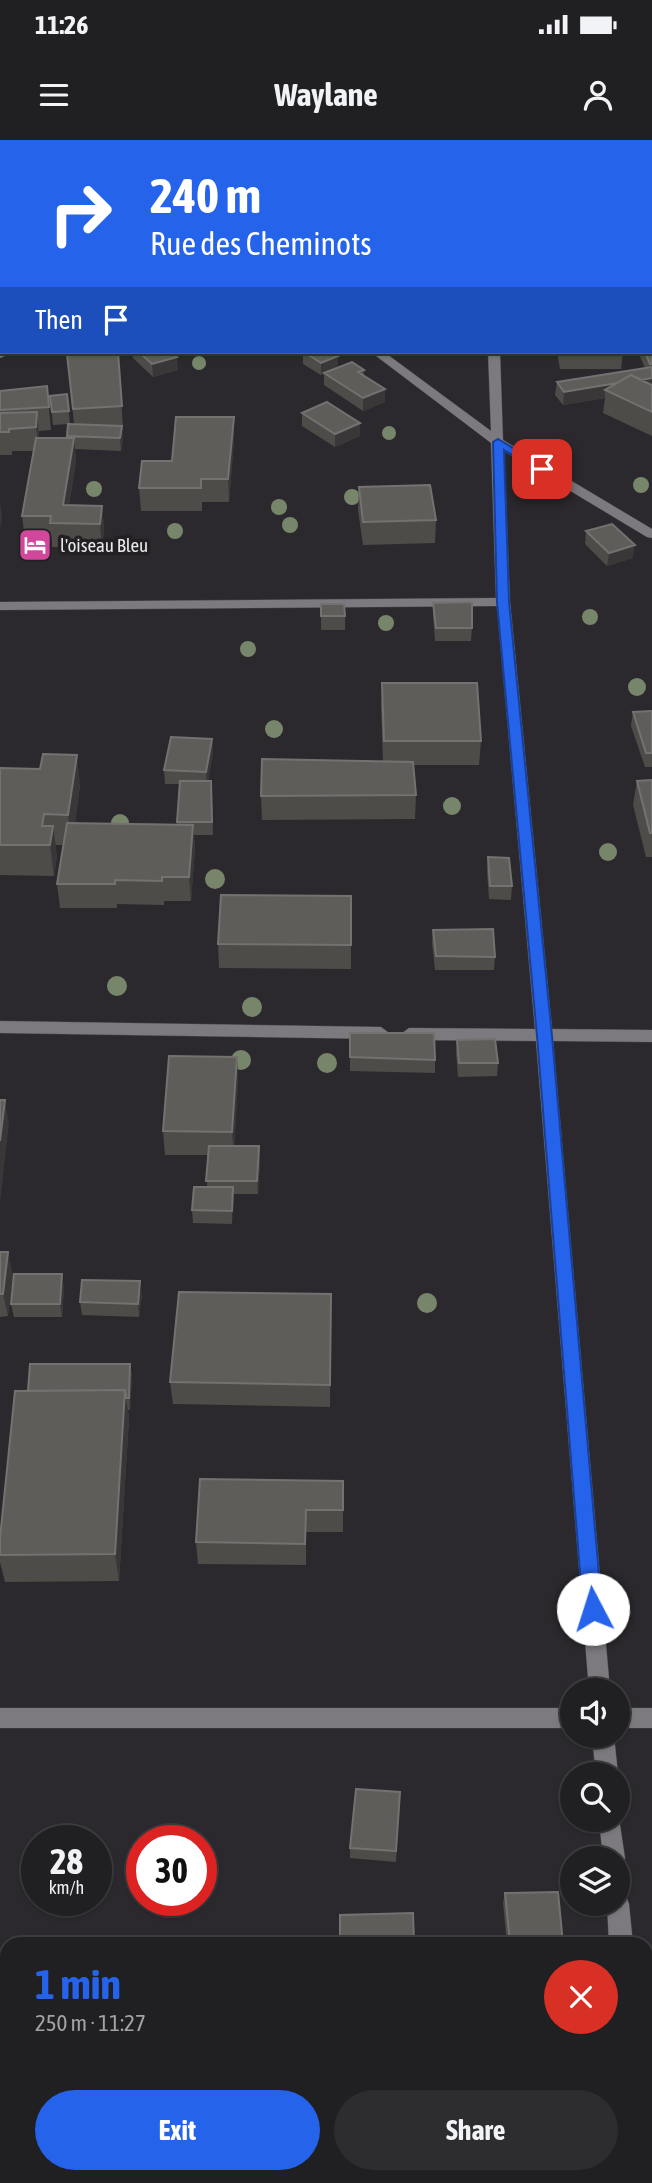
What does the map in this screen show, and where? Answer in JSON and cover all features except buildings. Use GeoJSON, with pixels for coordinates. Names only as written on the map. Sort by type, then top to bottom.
{"type":"FeatureCollection","features":[{"type":"Feature","properties":{"kind":"street"},"geometry":{"type":"LineString","coordinates":[[380,354],[498,442],[652,534]]}},
{"type":"Feature","properties":{"kind":"street"},"geometry":{"type":"LineString","coordinates":[[494,354],[503,602],[544,1036],[599,1678]]}},
{"type":"Feature","properties":{"kind":"street"},"geometry":{"type":"LineString","coordinates":[[0,606],[503,602]]}},
{"type":"Feature","properties":{"kind":"street"},"geometry":{"type":"LineString","coordinates":[[0,1027],[652,1037]]}},
{"type":"Feature","properties":{"kind":"street"},"geometry":{"type":"LineString","coordinates":[[0,1718],[560,1718]]}},
{"type":"Feature","properties":{"kind":"street"},"geometry":{"type":"LineString","coordinates":[[630,1718],[652,1718]]}},
{"type":"Feature","properties":{"kind":"street"},"geometry":{"type":"LineString","coordinates":[[619,1916],[620,1937]]}},
{"type":"Feature","properties":{"kind":"place","name":"l'oiseau Bleu"},"geometry":{"type":"Point","coordinates":[35,545]}},
{"type":"Feature","properties":{"kind":"route"},"geometry":{"type":"LineString","coordinates":[[542,469],[498,442],[503,602],[544,1036],[593,1609]]}}]}
